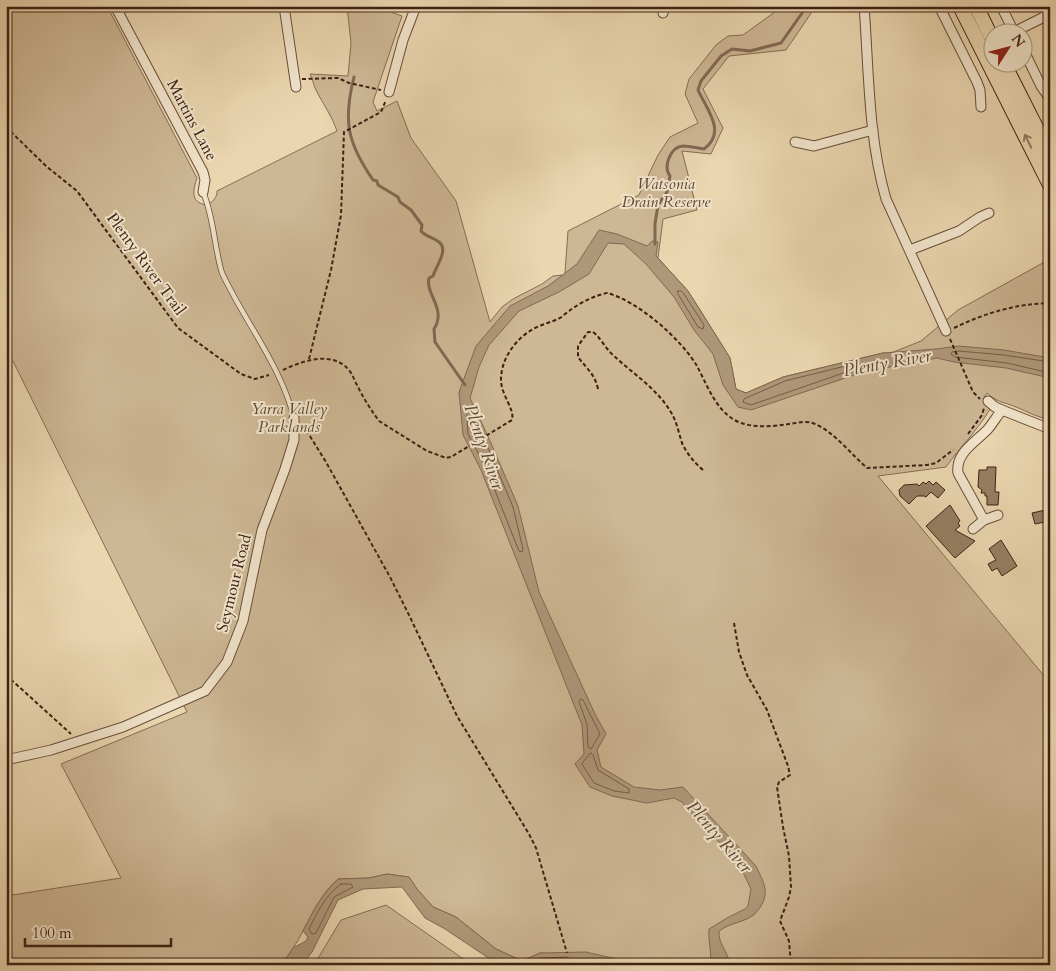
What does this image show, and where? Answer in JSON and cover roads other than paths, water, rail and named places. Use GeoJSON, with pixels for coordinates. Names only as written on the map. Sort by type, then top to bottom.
{"type":"FeatureCollection","features":[{"type":"Feature","properties":{"kind":"main road"},"geometry":{"type":"LineString","coordinates":[[960,6],[1050,185]]}},
{"type":"Feature","properties":{"kind":"main road"},"geometry":{"type":"LineString","coordinates":[[976,6],[984,22]]}},
{"type":"Feature","properties":{"kind":"main road"},"geometry":{"type":"LineString","coordinates":[[1008,72],[1050,155]]}},
{"type":"Feature","properties":{"kind":"street"},"geometry":{"type":"LineString","coordinates":[[116,9],[127,6]]}},
{"type":"Feature","properties":{"kind":"street"},"geometry":{"type":"LineString","coordinates":[[284,6],[296,83]]}},
{"type":"Feature","properties":{"kind":"street"},"geometry":{"type":"LineString","coordinates":[[389,92],[403,40],[416,6]]}},
{"type":"Feature","properties":{"kind":"street"},"geometry":{"type":"LineString","coordinates":[[864,6],[873,130],[881,180],[886,199],[946,331]]}},
{"type":"Feature","properties":{"kind":"street"},"geometry":{"type":"LineString","coordinates":[[939,6],[977,82],[980,90],[981,107]]}},
{"type":"Feature","properties":{"kind":"street"},"geometry":{"type":"LineString","coordinates":[[1001,6],[1009,22]]}},
{"type":"Feature","properties":{"kind":"street","name":"Martins Lane"},"geometry":{"type":"LineString","coordinates":[[116,9],[203,172],[205,180],[203,192]]}},
{"type":"Feature","properties":{"kind":"street"},"geometry":{"type":"LineString","coordinates":[[1034,23],[1050,12]]}},
{"type":"Feature","properties":{"kind":"street"},"geometry":{"type":"LineString","coordinates":[[1034,72],[1050,99]]}},
{"type":"Feature","properties":{"kind":"street"},"geometry":{"type":"LineString","coordinates":[[795,142],[814,146],[873,130]]}},
{"type":"Feature","properties":{"kind":"street"},"geometry":{"type":"LineString","coordinates":[[910,250],[959,231],[989,213]]}},
{"type":"Feature","properties":{"kind":"street"},"geometry":{"type":"LineString","coordinates":[[988,401],[995,407],[1050,429]]}},
{"type":"Feature","properties":{"kind":"street"},"geometry":{"type":"LineString","coordinates":[[984,520],[959,477],[958,464],[963,452],[988,428],[1002,410]]}},
{"type":"Feature","properties":{"kind":"street","name":"Seymour Road"},"geometry":{"type":"LineString","coordinates":[[6,760],[51,750],[123,728],[205,690],[227,662],[243,620],[262,530],[294,440],[294,418]]}},
{"type":"Feature","properties":{"kind":"street"},"geometry":{"type":"LineString","coordinates":[[973,529],[984,520],[998,515]]}},
{"type":"Feature","properties":{"kind":"lane","name":"Martins Lane"},"geometry":{"type":"LineString","coordinates":[[203,192],[208,204],[222,274],[276,373],[294,418]]}},
{"type":"Feature","properties":{"kind":"water","name":"Plenty River"},"geometry":{"type":"Polygon","coordinates":[[[599,230],[617,234],[647,246],[652,241],[658,242],[656,256],[688,291],[730,358],[736,389],[746,393],[783,377],[883,353],[959,346],[1004,350],[1050,358],[1050,378],[1006,368],[954,362],[937,358],[863,372],[751,410],[738,407],[723,385],[713,354],[694,330],[674,297],[646,264],[624,244],[608,243],[589,274],[559,292],[519,311],[489,345],[479,367],[470,398],[518,506],[539,592],[606,734],[597,750],[601,767],[634,787],[660,790],[683,787],[756,866],[762,878],[765,888],[764,899],[754,915],[719,931],[720,940],[730,965],[710,965],[709,929],[748,906],[751,889],[739,864],[682,802],[674,798],[647,803],[612,796],[590,787],[575,764],[584,754],[582,725],[481,470],[463,435],[459,392],[476,346],[510,306],[548,286],[577,264],[599,230]]]}},
{"type":"Feature","properties":{"kind":"water"},"geometry":{"type":"Polygon","coordinates":[[[387,874],[409,877],[433,907],[456,917],[496,949],[522,961],[540,953],[586,952],[612,958],[625,965],[580,960],[569,965],[499,965],[425,918],[402,887],[363,889],[338,900],[312,952],[302,965],[282,965],[293,948],[306,941],[308,937],[303,931],[314,910],[338,879],[369,878],[387,874]]]}},
{"type":"Feature","properties":{"kind":"waterway"},"geometry":{"type":"LineString","coordinates":[[655,244],[655,224],[658,205],[667,192],[670,176],[667,168],[671,154],[678,147],[683,146],[704,149],[711,142],[714,135],[713,121],[698,90],[701,81],[721,56],[732,49],[750,51],[781,43],[807,6]]}},
{"type":"Feature","properties":{"kind":"waterway"},"geometry":{"type":"LineString","coordinates":[[354,77],[348,119],[353,142],[364,166],[373,180],[377,181],[378,185],[398,197],[400,202],[411,210],[422,225],[421,231],[442,245],[441,258],[433,276],[429,278],[430,290],[438,315],[434,329],[435,342],[465,385]]}},
{"type":"Feature","properties":{"kind":"park label","name":"Watsonia Drain Reserve"},"geometry":{"type":"Point","coordinates":[666,193]}},
{"type":"Feature","properties":{"kind":"park label","name":"Yarra Valley Parklands"},"geometry":{"type":"Point","coordinates":[289,418]}}]}
